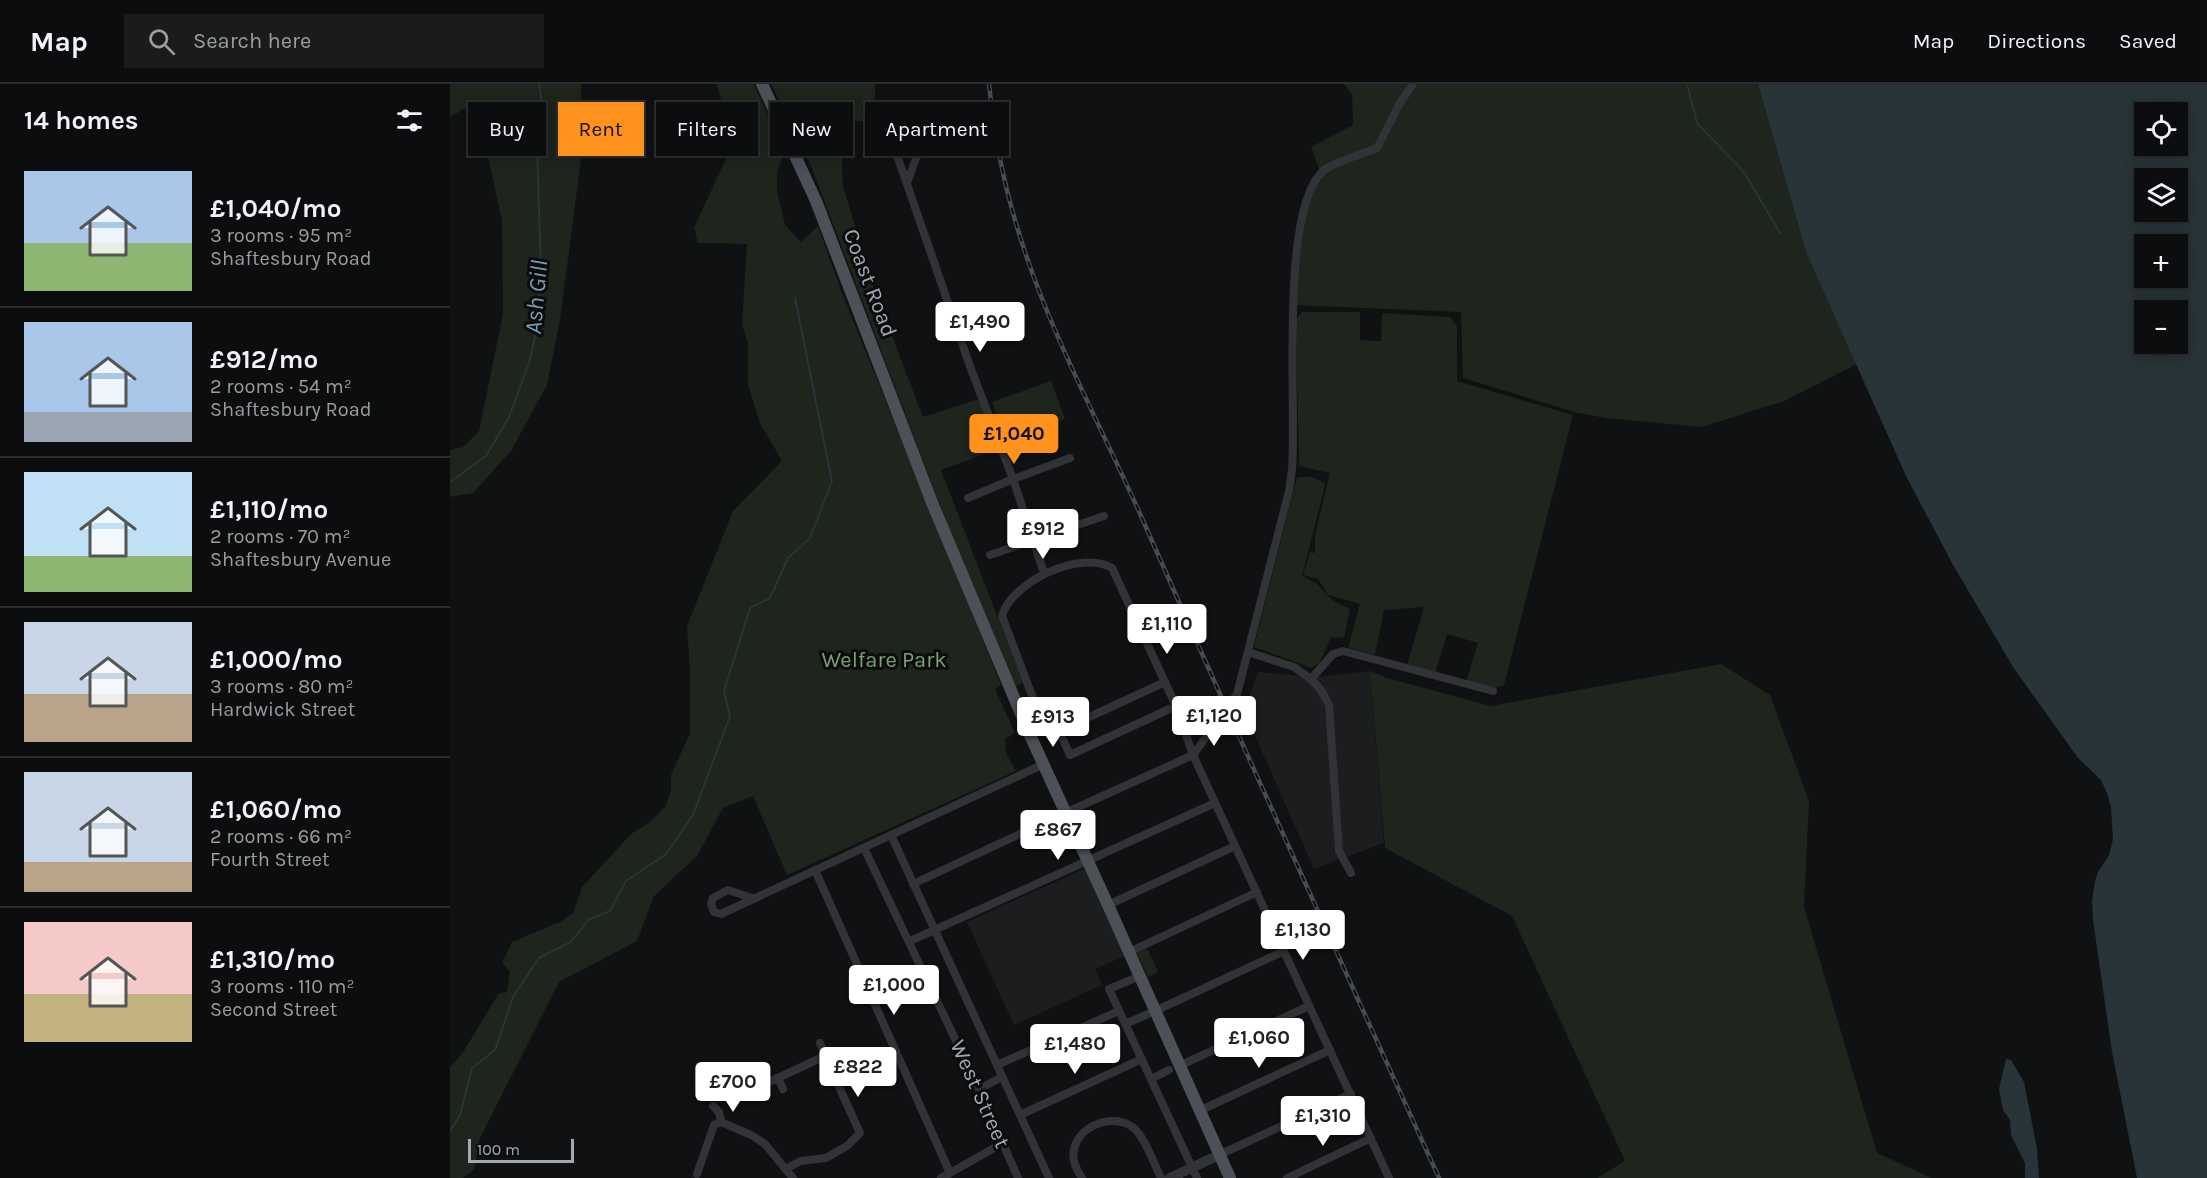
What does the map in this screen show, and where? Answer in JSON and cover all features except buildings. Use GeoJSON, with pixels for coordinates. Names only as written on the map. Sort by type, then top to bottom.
{"type":"FeatureCollection","features":[{"type":"Feature","properties":{"kind":"main road","name":"Coast Road"},"geometry":{"type":"LineString","coordinates":[[762,84],[816,201],[933,505],[1044,764],[1061,815],[1088,862],[1140,976],[1151,1012],[1174,1068],[1199,1111],[1230,1178]]}},
{"type":"Feature","properties":{"kind":"street"},"geometry":{"type":"LineString","coordinates":[[913,884],[1193,755],[1237,694],[1289,491],[1292,470],[1292,309],[1301,222],[1308,192],[1323,170],[1377,148],[1400,103],[1413,84]]}},
{"type":"Feature","properties":{"kind":"street"},"geometry":{"type":"LineString","coordinates":[[907,183],[926,131],[925,124],[912,114],[895,119],[890,127],[890,133],[907,183],[971,369],[1044,573]]}},
{"type":"Feature","properties":{"kind":"street"},"geometry":{"type":"LineString","coordinates":[[968,498],[1012,479],[1070,459]]}},
{"type":"Feature","properties":{"kind":"street"},"geometry":{"type":"LineString","coordinates":[[990,555],[1104,516]]}},
{"type":"Feature","properties":{"kind":"street"},"geometry":{"type":"LineString","coordinates":[[1029,733],[1040,727],[1041,715],[1002,616],[1005,607],[1020,590],[1044,573],[1062,567],[1104,563],[1112,568],[1165,682],[1193,755],[1389,1178]]}},
{"type":"Feature","properties":{"kind":"street"},"geometry":{"type":"LineString","coordinates":[[1311,679],[1333,654],[1343,651],[1493,691]]}},
{"type":"Feature","properties":{"kind":"street"},"geometry":{"type":"LineString","coordinates":[[1248,652],[1294,667],[1311,679],[1321,690],[1329,705],[1339,851],[1352,873]]}},
{"type":"Feature","properties":{"kind":"street"},"geometry":{"type":"LineString","coordinates":[[1165,682],[1059,730],[1066,747],[1070,755],[1176,706]]}},
{"type":"Feature","properties":{"kind":"street"},"geometry":{"type":"LineString","coordinates":[[752,898],[728,890],[713,898],[711,904],[714,912],[721,914],[1044,764]]}},
{"type":"Feature","properties":{"kind":"street"},"geometry":{"type":"LineString","coordinates":[[910,941],[1215,803]]}},
{"type":"Feature","properties":{"kind":"street"},"geometry":{"type":"LineString","coordinates":[[891,835],[1049,1178]]}},
{"type":"Feature","properties":{"kind":"street"},"geometry":{"type":"LineString","coordinates":[[1108,905],[1235,846]]}},
{"type":"Feature","properties":{"kind":"street","name":"West Street"},"geometry":{"type":"LineString","coordinates":[[864,848],[910,941],[1018,1178]]}},
{"type":"Feature","properties":{"kind":"street"},"geometry":{"type":"LineString","coordinates":[[815,870],[950,1173]]}},
{"type":"Feature","properties":{"kind":"street"},"geometry":{"type":"LineString","coordinates":[[1129,952],[1257,892]]}},
{"type":"Feature","properties":{"kind":"street"},"geometry":{"type":"LineString","coordinates":[[1125,1024],[1284,951]]}},
{"type":"Feature","properties":{"kind":"street"},"geometry":{"type":"LineString","coordinates":[[1140,976],[1109,989],[1194,1173]]}},
{"type":"Feature","properties":{"kind":"street"},"geometry":{"type":"LineString","coordinates":[[1151,1078],[1310,1006]]}},
{"type":"Feature","properties":{"kind":"street"},"geometry":{"type":"LineString","coordinates":[[997,1065],[1119,1011]]}},
{"type":"Feature","properties":{"kind":"street"},"geometry":{"type":"LineString","coordinates":[[785,1169],[801,1161],[826,1158],[847,1146],[860,1132],[820,1043]]}},
{"type":"Feature","properties":{"kind":"street"},"geometry":{"type":"LineString","coordinates":[[1199,1111],[1330,1050]]}},
{"type":"Feature","properties":{"kind":"street"},"geometry":{"type":"LineString","coordinates":[[767,1083],[825,1056]]}},
{"type":"Feature","properties":{"kind":"street"},"geometry":{"type":"LineString","coordinates":[[1020,1115],[1142,1059]]}},
{"type":"Feature","properties":{"kind":"street"},"geometry":{"type":"LineString","coordinates":[[979,1089],[1002,1077]]}},
{"type":"Feature","properties":{"kind":"street"},"geometry":{"type":"LineString","coordinates":[[778,1078],[783,1089]]}},
{"type":"Feature","properties":{"kind":"street"},"geometry":{"type":"LineString","coordinates":[[1170,1178],[1194,1173],[1219,1155],[1350,1094]]}},
{"type":"Feature","properties":{"kind":"street"},"geometry":{"type":"LineString","coordinates":[[713,1106],[719,1112],[721,1122]]}},
{"type":"Feature","properties":{"kind":"street"},"geometry":{"type":"LineString","coordinates":[[1082,1178],[1074,1161],[1079,1136],[1097,1123],[1118,1120],[1133,1127],[1145,1144],[1161,1178]]}},
{"type":"Feature","properties":{"kind":"street"},"geometry":{"type":"LineString","coordinates":[[697,1174],[714,1125],[721,1122],[765,1144],[793,1178]]}},
{"type":"Feature","properties":{"kind":"street"},"geometry":{"type":"LineString","coordinates":[[1287,1178],[1371,1138]]}},
{"type":"Feature","properties":{"kind":"street"},"geometry":{"type":"LineString","coordinates":[[941,1178],[1003,1143]]}},
{"type":"Feature","properties":{"kind":"shaded area"},"geometry":{"type":"Polygon","coordinates":[[[1758,84],[2207,84],[2207,1178],[2137,1178],[2112,1052],[2093,920],[2092,901],[2095,881],[2109,855],[2113,839],[2111,807],[2107,793],[2101,780],[2078,758],[2013,667],[1952,563],[1906,476],[1806,252],[1758,84]]]}},
{"type":"Feature","properties":{"kind":"shaded area"},"geometry":{"type":"Polygon","coordinates":[[[1370,671],[1384,843],[1314,869],[1244,711],[1258,672],[1317,677],[1370,671]]]}},
{"type":"Feature","properties":{"kind":"shaded area"},"geometry":{"type":"Polygon","coordinates":[[[1086,868],[1125,956],[1095,969],[1102,985],[1014,1025],[967,922],[1086,868]]]}},
{"type":"Feature","properties":{"kind":"shaded area"},"geometry":{"type":"Polygon","coordinates":[[[2006,1059],[2011,1060],[2024,1082],[2037,1149],[2039,1178],[2025,1178],[2025,1163],[2011,1135],[2010,1120],[2003,1110],[1999,1089],[2006,1059]]]}},
{"type":"Feature","properties":{"kind":"green space"},"geometry":{"type":"Polygon","coordinates":[[[450,84],[581,84],[581,102],[558,102],[558,156],[581,156],[560,320],[547,385],[511,451],[473,493],[450,497],[450,450],[463,447],[479,431],[503,314],[502,221],[488,156],[546,156],[546,102],[485,102],[480,100],[468,102],[468,107],[450,117],[450,84]]]}},
{"type":"Feature","properties":{"kind":"green space","name":"Welfare Park"},"geometry":{"type":"Polygon","coordinates":[[[716,84],[754,84],[770,120],[770,156],[784,156],[777,172],[777,191],[785,225],[801,242],[818,226],[842,293],[1001,685],[995,689],[1015,733],[1005,739],[1006,753],[1016,771],[787,875],[753,796],[723,808],[697,856],[654,896],[637,941],[559,982],[480,1138],[474,1170],[463,1178],[450,1178],[450,1067],[462,1054],[499,993],[507,992],[510,971],[502,963],[512,942],[562,921],[573,913],[582,887],[631,834],[649,823],[665,807],[671,790],[671,775],[690,733],[687,626],[733,511],[782,461],[760,423],[748,385],[748,344],[742,325],[747,244],[698,243],[694,228],[727,156],[758,156],[758,102],[722,102],[716,84]]]}},
{"type":"Feature","properties":{"kind":"green space"},"geometry":{"type":"Polygon","coordinates":[[[771,84],[875,84],[875,102],[865,102],[865,121],[853,121],[853,102],[780,102],[771,84]]]}},
{"type":"Feature","properties":{"kind":"green space"},"geometry":{"type":"Polygon","coordinates":[[[1344,84],[1758,84],[1806,252],[1857,364],[1784,401],[1702,427],[1605,418],[1574,412],[1463,378],[1461,312],[1292,305],[1301,222],[1321,174],[1311,147],[1353,125],[1352,95],[1344,84]]]}},
{"type":"Feature","properties":{"kind":"green space"},"geometry":{"type":"Polygon","coordinates":[[[806,156],[842,156],[843,186],[872,283],[923,417],[979,399],[996,450],[941,470],[1023,683],[1015,686],[963,566],[806,156]]]}},
{"type":"Feature","properties":{"kind":"green space"},"geometry":{"type":"Polygon","coordinates":[[[1302,312],[1360,312],[1360,340],[1381,341],[1382,313],[1450,317],[1457,326],[1457,381],[1573,415],[1504,685],[1491,689],[1466,681],[1478,643],[1447,634],[1435,673],[1407,665],[1424,607],[1384,610],[1375,655],[1348,648],[1360,604],[1328,595],[1318,579],[1303,575],[1310,552],[1315,553],[1315,535],[1330,473],[1299,466],[1296,320],[1302,312]]]}},
{"type":"Feature","properties":{"kind":"green space"},"geometry":{"type":"Polygon","coordinates":[[[1051,381],[1065,419],[1005,441],[992,402],[1051,381]]]}},
{"type":"Feature","properties":{"kind":"green space"},"geometry":{"type":"Polygon","coordinates":[[[1297,477],[1312,477],[1324,482],[1325,486],[1302,576],[1316,583],[1333,601],[1350,609],[1344,638],[1331,637],[1320,662],[1312,668],[1254,647],[1297,477]]]}},
{"type":"Feature","properties":{"kind":"green space"},"geometry":{"type":"Polygon","coordinates":[[[1721,664],[1770,695],[1809,801],[1804,907],[1877,1153],[1932,1178],[1597,1178],[1625,1161],[1512,916],[1385,848],[1370,671],[1387,678],[1491,706],[1721,664]]]}},
{"type":"Feature","properties":{"kind":"green space"},"geometry":{"type":"Polygon","coordinates":[[[1147,948],[1158,972],[1148,977],[1137,953],[1147,948]]]}},
{"type":"Feature","properties":{"kind":"waterway","name":"Ash Gill"},"geometry":{"type":"LineString","coordinates":[[450,482],[486,456],[509,417],[529,363],[536,333],[541,275],[537,146],[542,102],[539,84]]}},
{"type":"Feature","properties":{"kind":"waterway"},"geometry":{"type":"LineString","coordinates":[[1687,84],[1697,123],[1744,172],[1780,233]]}},
{"type":"Feature","properties":{"kind":"waterway"},"geometry":{"type":"LineString","coordinates":[[450,1131],[460,1115],[472,1068],[495,1050],[513,997],[539,958],[571,942],[588,920],[610,911],[626,881],[666,854],[693,815],[730,716],[724,691],[750,608],[770,598],[788,558],[810,538],[832,481],[795,298]]}},
{"type":"Feature","properties":{"kind":"railway"},"geometry":{"type":"LineString","coordinates":[[989,84],[996,139],[1008,194],[1031,268],[1060,343],[1128,488],[1439,1178]]}}]}
